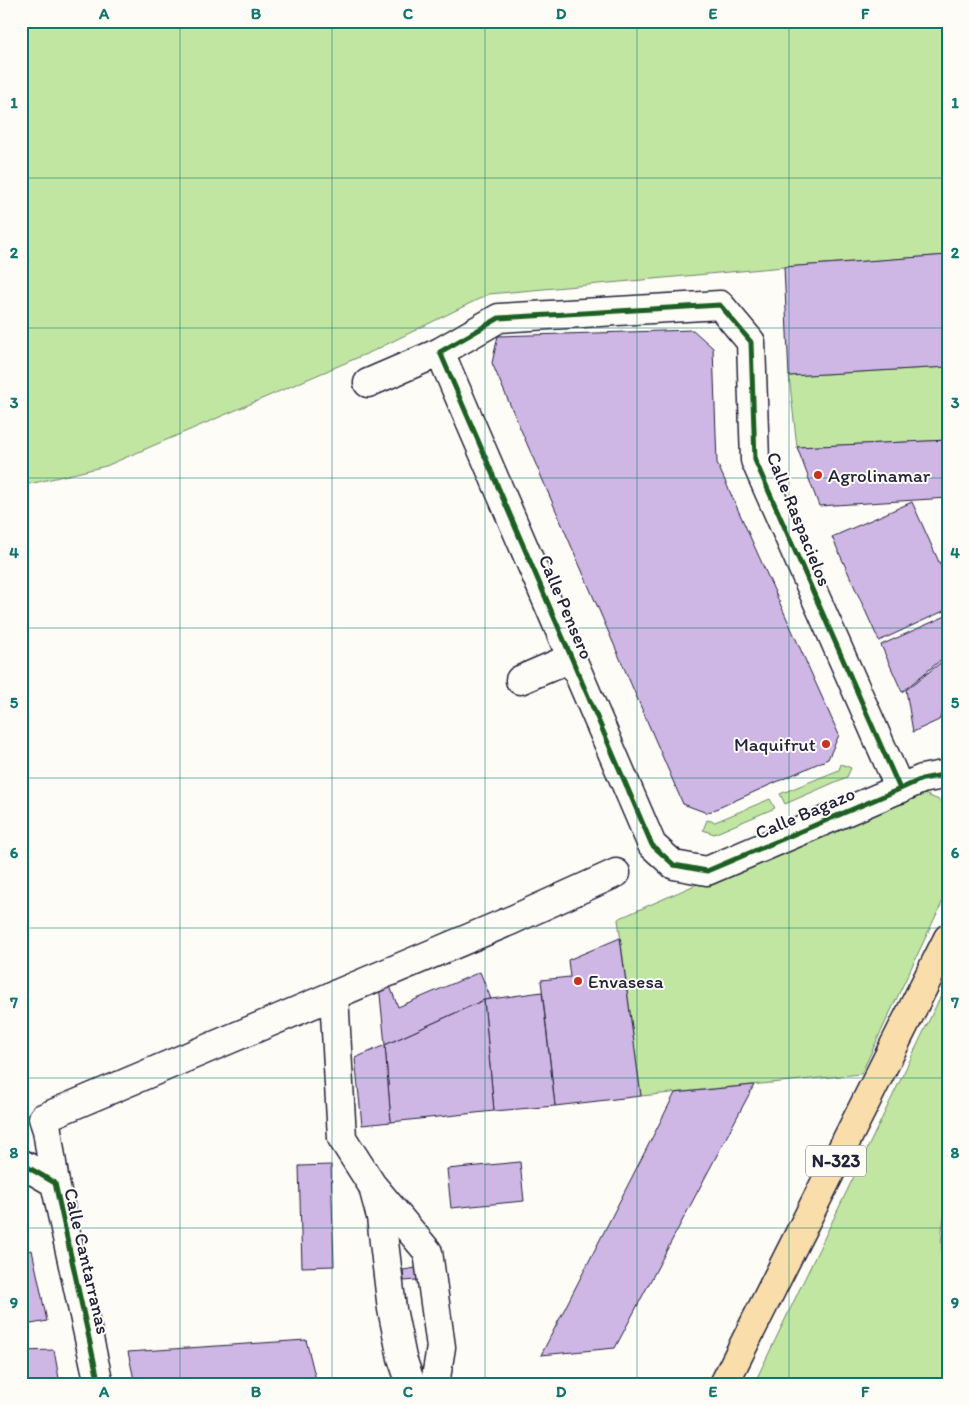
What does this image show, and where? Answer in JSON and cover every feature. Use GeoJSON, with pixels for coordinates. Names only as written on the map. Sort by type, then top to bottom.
{"type":"FeatureCollection","features":[{"type":"Feature","properties":{"kind":"highway","name":"N-323"},"geometry":{"type":"LineString","coordinates":[[724,1384],[947,940]]}},
{"type":"Feature","properties":{"kind":"street","name":"Calle Raspacielos"},"geometry":{"type":"LineString","coordinates":[[440,352],[498,318],[720,305],[751,342],[756,460],[900,789]]}},
{"type":"Feature","properties":{"kind":"street"},"geometry":{"type":"LineString","coordinates":[[368,383],[440,352]]}},
{"type":"Feature","properties":{"kind":"street","name":"Calle Pensero"},"geometry":{"type":"LineString","coordinates":[[440,352],[652,845],[674,865]]}},
{"type":"Feature","properties":{"kind":"street"},"geometry":{"type":"LineString","coordinates":[[520,680],[572,658]]}},
{"type":"Feature","properties":{"kind":"street","name":"Calle Bagazo"},"geometry":{"type":"LineString","coordinates":[[674,865],[707,871],[922,779],[948,774]]}},
{"type":"Feature","properties":{"kind":"street"},"geometry":{"type":"LineString","coordinates":[[55,1183],[47,1130],[43,1118],[512,920],[616,873]]}},
{"type":"Feature","properties":{"kind":"street"},"geometry":{"type":"LineString","coordinates":[[334,995],[342,1138],[372,1185],[428,1252],[441,1347],[435,1384]]}},
{"type":"Feature","properties":{"kind":"street","name":"Calle Cantarranas"},"geometry":{"type":"LineString","coordinates":[[21,1166],[24,1165],[55,1183],[99,1384]]}},
{"type":"Feature","properties":{"kind":"street"},"geometry":{"type":"LineString","coordinates":[[372,1185],[381,1217],[394,1319],[402,1358],[411,1384]]}},
{"type":"Feature","properties":{"kind":"green space"},"geometry":{"type":"Polygon","coordinates":[[[21,21],[948,21],[948,255],[784,267],[489,294],[373,351],[106,466],[21,486],[21,21]]]}},
{"type":"Feature","properties":{"kind":"green space"},"geometry":{"type":"Polygon","coordinates":[[[948,367],[948,440],[797,447],[789,376],[948,367]]]}},
{"type":"Feature","properties":{"kind":"green space"},"geometry":{"type":"Polygon","coordinates":[[[841,764],[851,768],[847,777],[785,804],[780,794],[839,770],[841,764]]]}},
{"type":"Feature","properties":{"kind":"green space"},"geometry":{"type":"Polygon","coordinates":[[[922,793],[939,800],[948,808],[948,890],[861,1074],[641,1096],[618,919],[894,797],[922,793]]]}},
{"type":"Feature","properties":{"kind":"green space"},"geometry":{"type":"Polygon","coordinates":[[[770,799],[775,808],[714,834],[703,830],[707,820],[715,822],[770,799]]]}},
{"type":"Feature","properties":{"kind":"green space"},"geometry":{"type":"Polygon","coordinates":[[[948,981],[948,1205],[944,1218],[941,1243],[948,1306],[948,1384],[754,1384],[948,981]]]}},
{"type":"Feature","properties":{"kind":"building"},"geometry":{"type":"Polygon","coordinates":[[[948,255],[948,367],[789,376],[784,267],[948,255]]]}},
{"type":"Feature","properties":{"kind":"building"},"geometry":{"type":"Polygon","coordinates":[[[693,330],[713,348],[717,463],[839,735],[828,759],[707,813],[683,804],[492,363],[498,336],[693,330]]]}},
{"type":"Feature","properties":{"kind":"building"},"geometry":{"type":"Polygon","coordinates":[[[948,440],[948,498],[819,506],[797,447],[948,440]]]}},
{"type":"Feature","properties":{"kind":"building"},"geometry":{"type":"Polygon","coordinates":[[[912,502],[948,582],[948,609],[879,641],[832,537],[912,502]]]}},
{"type":"Feature","properties":{"kind":"building"},"geometry":{"type":"Polygon","coordinates":[[[948,615],[948,654],[902,692],[881,645],[948,615]]]}},
{"type":"Feature","properties":{"kind":"building"},"geometry":{"type":"Polygon","coordinates":[[[948,657],[948,701],[939,720],[913,732],[906,690],[948,657]]]}},
{"type":"Feature","properties":{"kind":"building"},"geometry":{"type":"Polygon","coordinates":[[[620,938],[641,1096],[555,1106],[541,980],[570,977],[568,960],[620,938]]]}},
{"type":"Feature","properties":{"kind":"building"},"geometry":{"type":"Polygon","coordinates":[[[480,972],[491,999],[484,1000],[385,1045],[379,985],[388,981],[398,1007],[480,972]]]}},
{"type":"Feature","properties":{"kind":"building"},"geometry":{"type":"Polygon","coordinates":[[[542,992],[555,1106],[494,1111],[484,1000],[542,992]]]}},
{"type":"Feature","properties":{"kind":"building"},"geometry":{"type":"Polygon","coordinates":[[[484,1000],[494,1111],[391,1122],[385,1045],[484,1000]]]}},
{"type":"Feature","properties":{"kind":"building"},"geometry":{"type":"Polygon","coordinates":[[[385,1045],[391,1122],[362,1125],[355,1058],[385,1045]]]}},
{"type":"Feature","properties":{"kind":"building"},"geometry":{"type":"Polygon","coordinates":[[[754,1085],[615,1348],[541,1355],[675,1093],[754,1085]]]}},
{"type":"Feature","properties":{"kind":"building"},"geometry":{"type":"Polygon","coordinates":[[[520,1162],[524,1201],[451,1208],[447,1169],[520,1162]]]}},
{"type":"Feature","properties":{"kind":"building"},"geometry":{"type":"Polygon","coordinates":[[[331,1165],[334,1266],[302,1267],[299,1166],[331,1165]]]}},
{"type":"Feature","properties":{"kind":"building"},"geometry":{"type":"Polygon","coordinates":[[[32,1250],[47,1321],[21,1326],[21,1252],[32,1250]]]}},
{"type":"Feature","properties":{"kind":"building"},"geometry":{"type":"Polygon","coordinates":[[[416,1268],[417,1280],[404,1281],[403,1270],[416,1268]]]}},
{"type":"Feature","properties":{"kind":"building"},"geometry":{"type":"Polygon","coordinates":[[[306,1340],[317,1384],[135,1384],[128,1352],[306,1340]]]}},
{"type":"Feature","properties":{"kind":"building"},"geometry":{"type":"Polygon","coordinates":[[[54,1350],[60,1384],[21,1384],[21,1351],[54,1350]]]}},
{"type":"Feature","properties":{"kind":"cycle path"},"geometry":{"type":"LineString","coordinates":[[900,789],[755,460],[751,342],[720,305],[499,318],[440,352],[652,845],[674,865],[707,871],[900,789],[922,779],[948,774]]}},
{"type":"Feature","properties":{"kind":"cycle path"},"geometry":{"type":"LineString","coordinates":[[21,1166],[24,1165],[55,1183],[99,1384]]}},
{"type":"Feature","properties":{"kind":"place","name":"Agrolinamar"},"geometry":{"type":"Point","coordinates":[818,475]}},
{"type":"Feature","properties":{"kind":"place","name":"Maquifrut"},"geometry":{"type":"Point","coordinates":[826,744]}},
{"type":"Feature","properties":{"kind":"place","name":"Envasesa"},"geometry":{"type":"Point","coordinates":[578,981]}}]}
